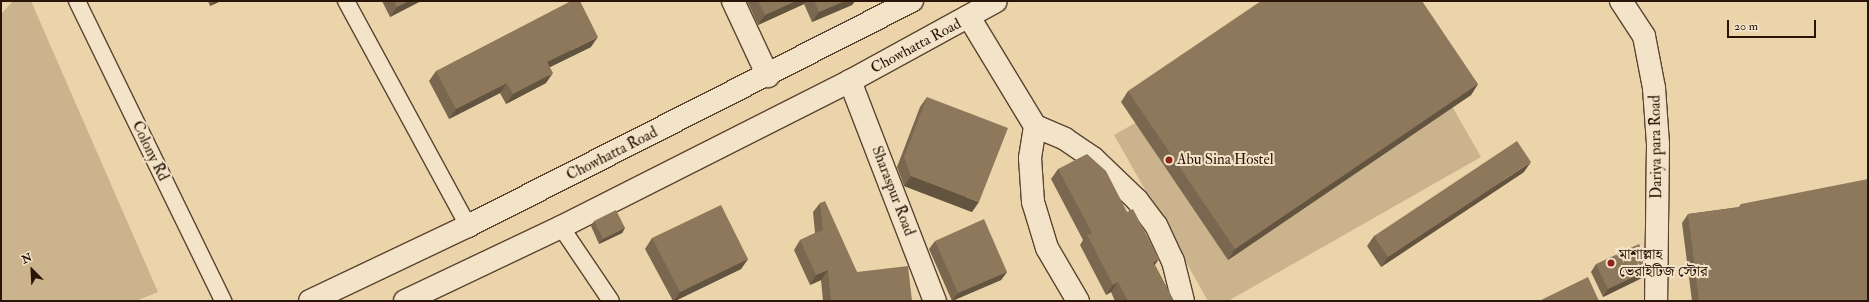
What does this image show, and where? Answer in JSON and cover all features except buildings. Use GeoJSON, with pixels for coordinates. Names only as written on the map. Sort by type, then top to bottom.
{"type":"FeatureCollection","features":[{"type":"Feature","properties":{"kind":"main road"},"geometry":{"type":"LineString","coordinates":[[733,1],[768,76]]}},
{"type":"Feature","properties":{"kind":"main road","name":"Chowhatta Road"},"geometry":{"type":"LineString","coordinates":[[310,301],[468,226],[768,76],[912,1]]}},
{"type":"Feature","properties":{"kind":"main road","name":"Chowhatta Road"},"geometry":{"type":"LineString","coordinates":[[405,301],[561,227],[850,81],[996,1]]}},
{"type":"Feature","properties":{"kind":"main road","name":"Dariya para Road"},"geometry":{"type":"LineString","coordinates":[[1621,1],[1644,36],[1654,88],[1658,144],[1656,301]]}},
{"type":"Feature","properties":{"kind":"main road"},"geometry":{"type":"LineString","coordinates":[[969,17],[1035,126],[1065,139],[1093,158],[1137,200],[1156,225],[1173,261],[1183,301]]}},
{"type":"Feature","properties":{"kind":"main road","name":"Sharaspur Road"},"geometry":{"type":"LineString","coordinates":[[850,81],[935,301]]}},
{"type":"Feature","properties":{"kind":"main road"},"geometry":{"type":"LineString","coordinates":[[1035,126],[1030,158],[1033,202],[1046,248],[1078,301]]}},
{"type":"Feature","properties":{"kind":"lane","name":"Colony Rd"},"geometry":{"type":"LineString","coordinates":[[77,1],[223,301]]}},
{"type":"Feature","properties":{"kind":"lane"},"geometry":{"type":"LineString","coordinates":[[346,1],[468,226]]}},
{"type":"Feature","properties":{"kind":"lane"},"geometry":{"type":"LineString","coordinates":[[561,227],[611,301]]}},
{"type":"Feature","properties":{"kind":"shaded area"},"geometry":{"type":"Polygon","coordinates":[[[13,1],[31,1],[158,292],[136,301],[1,301],[1,14],[13,1]]]}},
{"type":"Feature","properties":{"kind":"shaded area"},"geometry":{"type":"Polygon","coordinates":[[[1350,1],[1392,1],[1481,157],[1228,301],[1208,301],[1114,135],[1350,1]]]}},
{"type":"Feature","properties":{"kind":"place","name":"Abu Sina Hostel"},"geometry":{"type":"Point","coordinates":[1169,160]}},
{"type":"Feature","properties":{"kind":"place","name":"মাশাল্লাহ ভেরাইটিজ স্টোর"},"geometry":{"type":"Point","coordinates":[1611,263]}}]}
